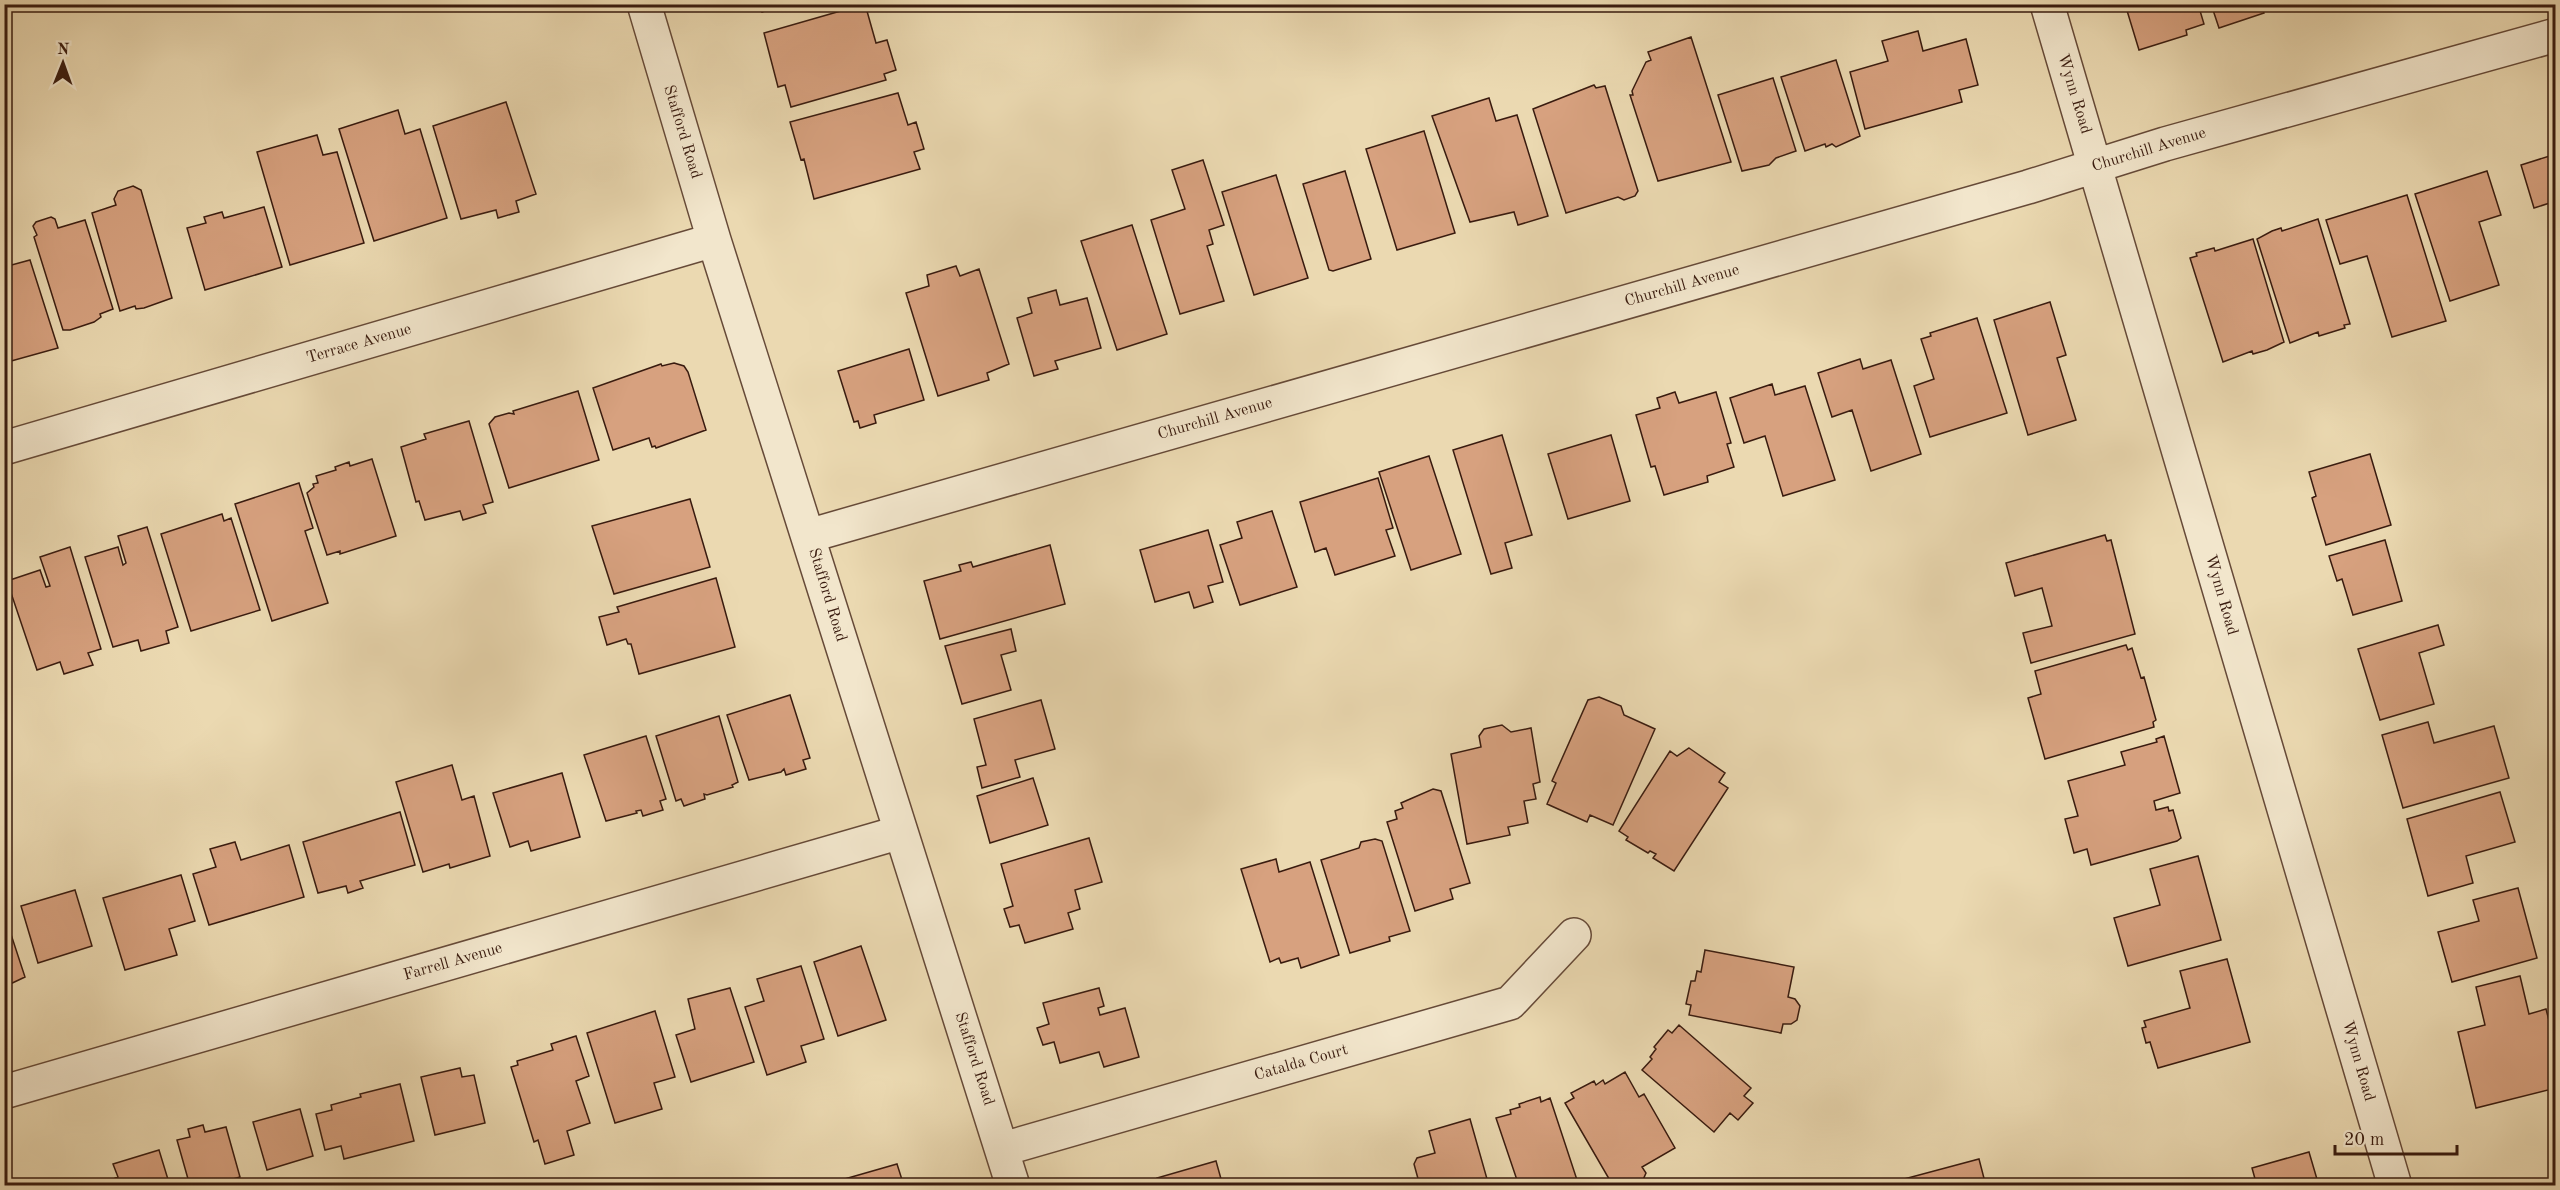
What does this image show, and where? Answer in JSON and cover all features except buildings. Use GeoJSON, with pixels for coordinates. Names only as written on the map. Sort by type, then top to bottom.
{"type":"FeatureCollection","features":[{"type":"Feature","properties":{"kind":"street","name":"Stafford Road"},"geometry":{"type":"LineString","coordinates":[[644,4],[714,240],[1013,1185]]}},
{"type":"Feature","properties":{"kind":"street","name":"Wynn Road"},"geometry":{"type":"LineString","coordinates":[[2047,4],[2395,1185]]}},
{"type":"Feature","properties":{"kind":"street","name":"Churchill Avenue"},"geometry":{"type":"LineString","coordinates":[[808,536],[2556,35]]}},
{"type":"Feature","properties":{"kind":"street","name":"Terrace Avenue"},"geometry":{"type":"LineString","coordinates":[[4,447],[714,240]]}},
{"type":"Feature","properties":{"kind":"street","name":"Farrell Avenue"},"geometry":{"type":"LineString","coordinates":[[4,1092],[901,832]]}},
{"type":"Feature","properties":{"kind":"street","name":"Catalda Court"},"geometry":{"type":"LineString","coordinates":[[1003,1149],[1510,1003],[1574,935]]}}]}
